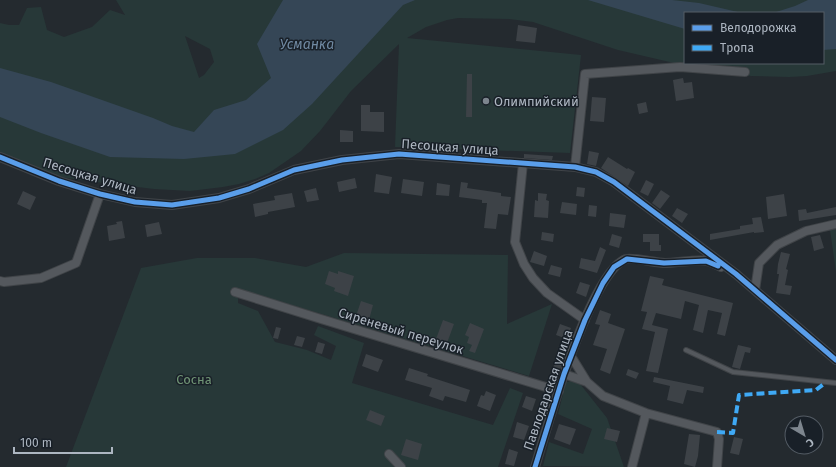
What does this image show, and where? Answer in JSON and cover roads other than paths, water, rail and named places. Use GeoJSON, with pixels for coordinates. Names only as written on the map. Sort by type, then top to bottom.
{"type":"FeatureCollection","features":[{"type":"Feature","properties":{"kind":"street"},"geometry":{"type":"LineString","coordinates":[[575,168],[585,74],[680,68],[745,72]]}},
{"type":"Feature","properties":{"kind":"street","name":"Песоцкая улица"},"geometry":{"type":"LineString","coordinates":[[0,157],[59,181],[100,194],[135,202],[172,205],[219,198],[249,189],[294,170],[342,160],[399,154],[523,163],[575,168],[596,172],[614,182],[736,274],[836,360]]}},
{"type":"Feature","properties":{"kind":"street"},"geometry":{"type":"LineString","coordinates":[[523,163],[515,242],[524,264],[533,278],[547,293],[585,320]]}},
{"type":"Feature","properties":{"kind":"street"},"geometry":{"type":"LineString","coordinates":[[0,281],[4,282],[41,278],[76,263],[100,194]]}},
{"type":"Feature","properties":{"kind":"street"},"geometry":{"type":"LineString","coordinates":[[755,290],[759,263],[777,246],[806,231],[836,224]]}},
{"type":"Feature","properties":{"kind":"street","name":"Песоцкая улица"},"geometry":{"type":"LineString","coordinates":[[585,320],[603,283],[614,267],[627,259],[664,263],[706,261],[736,274]]}},
{"type":"Feature","properties":{"kind":"street","name":"Сиреневый переулок"},"geometry":{"type":"LineString","coordinates":[[236,292],[559,391]]}},
{"type":"Feature","properties":{"kind":"street"},"geometry":{"type":"LineString","coordinates":[[576,314],[589,312]]}},
{"type":"Feature","properties":{"kind":"street","name":"Павлодарская улица"},"geometry":{"type":"LineString","coordinates":[[535,467],[564,374],[585,320]]}},
{"type":"Feature","properties":{"kind":"street"},"geometry":{"type":"LineString","coordinates":[[571,356],[587,382],[603,396],[646,412],[717,432],[719,439],[717,467]]}},
{"type":"Feature","properties":{"kind":"street"},"geometry":{"type":"LineString","coordinates":[[564,374],[587,382]]}},
{"type":"Feature","properties":{"kind":"street"},"geometry":{"type":"LineString","coordinates":[[632,467],[646,412]]}},
{"type":"Feature","properties":{"kind":"street"},"geometry":{"type":"LineString","coordinates":[[389,454],[401,467]]}},
{"type":"Feature","properties":{"kind":"lane"},"geometry":{"type":"LineString","coordinates":[[686,350],[733,372],[836,384]]}},
{"type":"Feature","properties":{"kind":"water","name":"Усманка"},"geometry":{"type":"Polygon","coordinates":[[[283,0],[415,0],[403,5],[312,104],[283,130],[235,154],[184,159],[110,157],[0,117],[0,68],[51,82],[172,126],[194,132],[214,110],[246,100],[271,78],[257,44],[283,0]]]}},
{"type":"Feature","properties":{"kind":"water"},"geometry":{"type":"Polygon","coordinates":[[[588,0],[672,0],[699,3],[738,12],[684,12],[684,29],[588,0]]]}},
{"type":"Feature","properties":{"kind":"water"},"geometry":{"type":"Polygon","coordinates":[[[808,0],[836,0],[836,49],[824,50],[824,12],[776,12],[808,0]]]}},
{"type":"Feature","properties":{"kind":"place","name":"Олимпийский"},"geometry":{"type":"Point","coordinates":[486,101]}},
{"type":"Feature","properties":{"kind":"park label","name":"Сосна"},"geometry":{"type":"Point","coordinates":[194,379]}}]}
